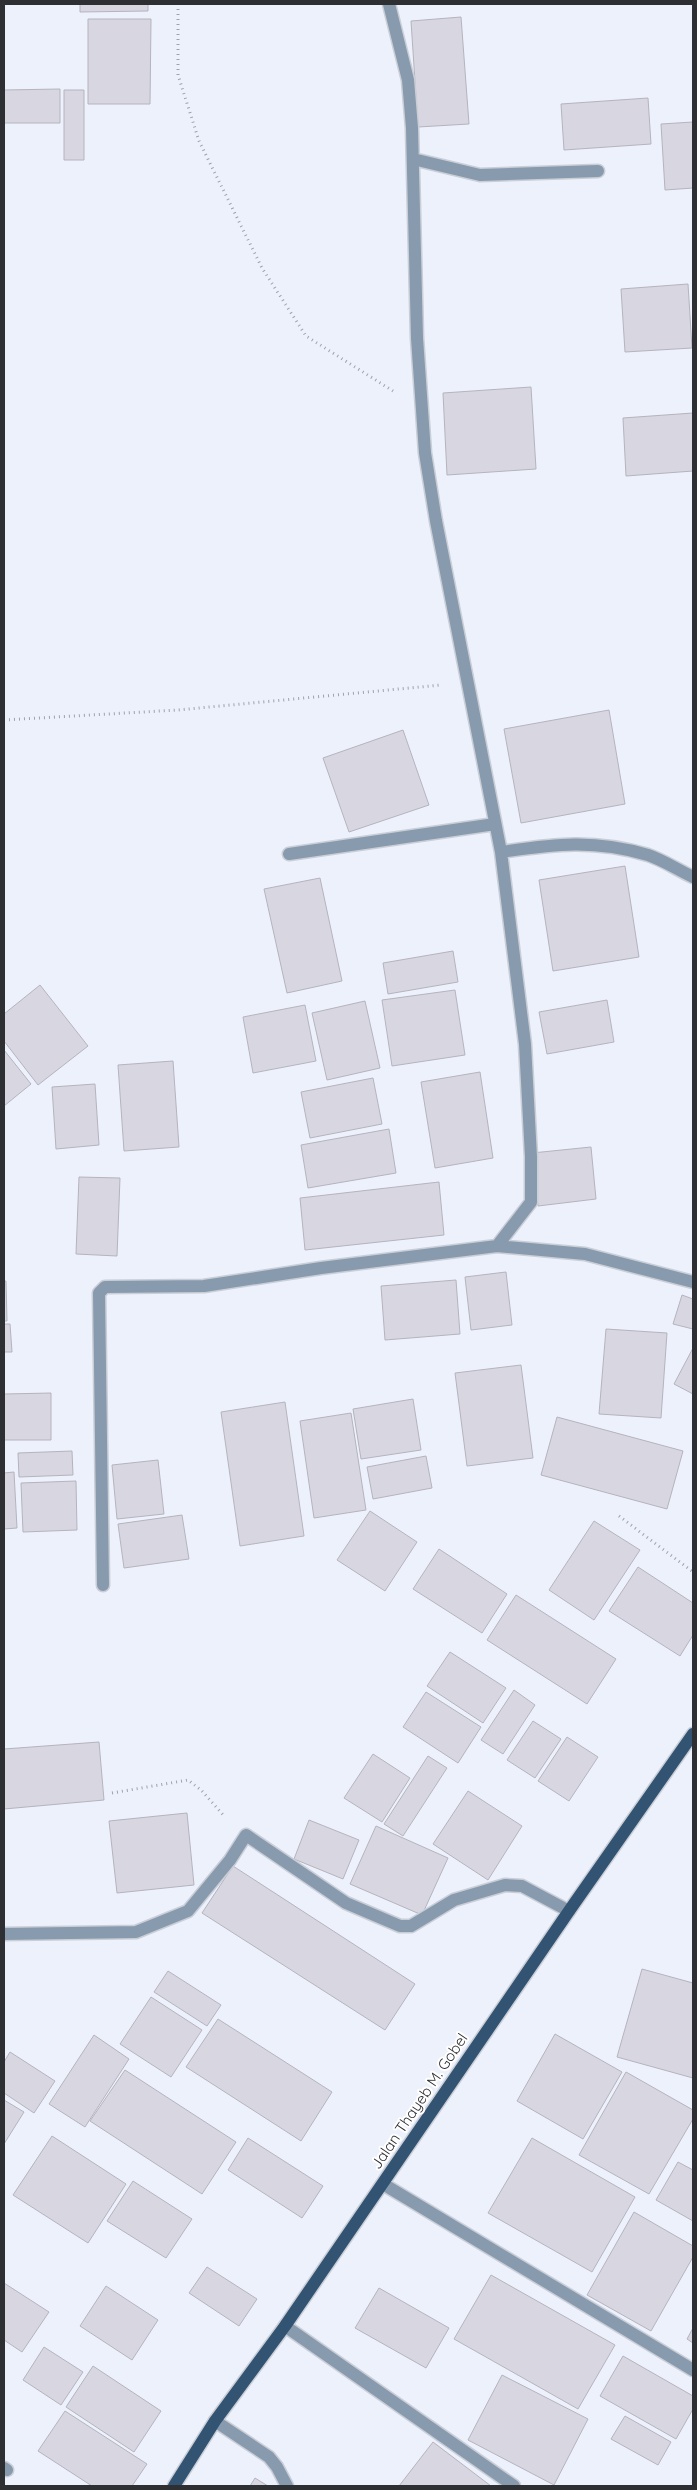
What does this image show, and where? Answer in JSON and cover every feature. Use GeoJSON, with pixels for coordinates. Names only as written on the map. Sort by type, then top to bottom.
{"type":"FeatureCollection","features":[{"type":"Feature","properties":{"kind":"main road","name":"Jalan Thayeb M. Gobel"},"geometry":{"type":"LineString","coordinates":[[174,2486],[215,2421],[285,2326],[569,1911],[693,1734]]}},
{"type":"Feature","properties":{"kind":"street"},"geometry":{"type":"LineString","coordinates":[[389,4],[408,80],[413,159],[417,338],[425,453],[436,522],[501,852],[525,1044],[531,1157],[530,1202],[497,1246]]}},
{"type":"Feature","properties":{"kind":"street"},"geometry":{"type":"LineString","coordinates":[[413,159],[480,175],[598,171]]}},
{"type":"Feature","properties":{"kind":"street"},"geometry":{"type":"LineString","coordinates":[[289,854],[495,824]]}},
{"type":"Feature","properties":{"kind":"street"},"geometry":{"type":"LineString","coordinates":[[501,852],[560,843],[597,844],[649,855],[693,877]]}},
{"type":"Feature","properties":{"kind":"street"},"geometry":{"type":"LineString","coordinates":[[103,1585],[99,1293],[105,1287],[204,1286],[322,1268],[497,1246],[585,1254],[693,1282]]}},
{"type":"Feature","properties":{"kind":"street"},"geometry":{"type":"LineString","coordinates":[[4,1934],[136,1932],[188,1911],[230,1860],[246,1836],[346,1903],[400,1926],[411,1926],[454,1900],[505,1886],[522,1886],[569,1911]]}},
{"type":"Feature","properties":{"kind":"street"},"geometry":{"type":"LineString","coordinates":[[382,2184],[693,2370]]}},
{"type":"Feature","properties":{"kind":"street"},"geometry":{"type":"LineString","coordinates":[[285,2326],[514,2486]]}},
{"type":"Feature","properties":{"kind":"street"},"geometry":{"type":"LineString","coordinates":[[215,2421],[269,2457],[277,2467],[287,2486]]}},
{"type":"Feature","properties":{"kind":"path"},"geometry":{"type":"LineString","coordinates":[[178,4],[178,75],[196,131],[262,268],[306,336],[422,409]]}},
{"type":"Feature","properties":{"kind":"path"},"geometry":{"type":"LineString","coordinates":[[4,720],[178,710],[467,683]]}},
{"type":"Feature","properties":{"kind":"path"},"geometry":{"type":"LineString","coordinates":[[619,1516],[693,1572]]}},
{"type":"Feature","properties":{"kind":"path"},"geometry":{"type":"LineString","coordinates":[[112,1793],[188,1780],[246,1836]]}},
{"type":"Feature","properties":{"kind":"building"},"geometry":{"type":"Polygon","coordinates":[[[80,4],[148,4],[148,11],[80,12],[80,4]]]}},
{"type":"Feature","properties":{"kind":"building"},"geometry":{"type":"Polygon","coordinates":[[[461,17],[469,124],[418,127],[411,21],[461,17]]]}},
{"type":"Feature","properties":{"kind":"building"},"geometry":{"type":"Polygon","coordinates":[[[88,19],[151,19],[150,104],[88,104],[88,19]]]}},
{"type":"Feature","properties":{"kind":"building"},"geometry":{"type":"Polygon","coordinates":[[[60,89],[60,123],[4,123],[4,90],[60,89]]]}},
{"type":"Feature","properties":{"kind":"building"},"geometry":{"type":"Polygon","coordinates":[[[64,90],[84,90],[84,160],[64,160],[64,90]]]}},
{"type":"Feature","properties":{"kind":"building"},"geometry":{"type":"Polygon","coordinates":[[[648,98],[651,144],[564,150],[561,104],[648,98]]]}},
{"type":"Feature","properties":{"kind":"building"},"geometry":{"type":"Polygon","coordinates":[[[693,122],[693,188],[665,190],[661,124],[693,122]]]}},
{"type":"Feature","properties":{"kind":"building"},"geometry":{"type":"Polygon","coordinates":[[[688,284],[692,348],[625,352],[621,289],[688,284]]]}},
{"type":"Feature","properties":{"kind":"building"},"geometry":{"type":"Polygon","coordinates":[[[531,387],[536,469],[447,475],[443,393],[531,387]]]}},
{"type":"Feature","properties":{"kind":"building"},"geometry":{"type":"Polygon","coordinates":[[[693,413],[693,471],[626,476],[623,418],[693,413]]]}},
{"type":"Feature","properties":{"kind":"building"},"geometry":{"type":"Polygon","coordinates":[[[609,710],[625,804],[521,823],[504,729],[609,710]]]}},
{"type":"Feature","properties":{"kind":"building"},"geometry":{"type":"Polygon","coordinates":[[[403,730],[429,805],[349,832],[323,758],[403,730]]]}},
{"type":"Feature","properties":{"kind":"building"},"geometry":{"type":"Polygon","coordinates":[[[625,866],[639,957],[553,971],[539,880],[625,866]]]}},
{"type":"Feature","properties":{"kind":"building"},"geometry":{"type":"Polygon","coordinates":[[[320,878],[342,981],[287,993],[264,889],[320,878]]]}},
{"type":"Feature","properties":{"kind":"building"},"geometry":{"type":"Polygon","coordinates":[[[453,951],[458,982],[388,994],[383,963],[453,951]]]}},
{"type":"Feature","properties":{"kind":"building"},"geometry":{"type":"Polygon","coordinates":[[[40,985],[88,1046],[38,1085],[4,1041],[4,1014],[40,985]]]}},
{"type":"Feature","properties":{"kind":"building"},"geometry":{"type":"Polygon","coordinates":[[[455,990],[465,1055],[392,1066],[382,1000],[455,990]]]}},
{"type":"Feature","properties":{"kind":"building"},"geometry":{"type":"Polygon","coordinates":[[[607,1000],[614,1042],[547,1054],[539,1012],[607,1000]]]}},
{"type":"Feature","properties":{"kind":"building"},"geometry":{"type":"Polygon","coordinates":[[[365,1001],[380,1068],[327,1080],[312,1013],[365,1001]]]}},
{"type":"Feature","properties":{"kind":"building"},"geometry":{"type":"Polygon","coordinates":[[[305,1005],[316,1061],[253,1073],[243,1017],[305,1005]]]}},
{"type":"Feature","properties":{"kind":"building"},"geometry":{"type":"Polygon","coordinates":[[[4,1050],[31,1084],[4,1106],[4,1050]]]}},
{"type":"Feature","properties":{"kind":"building"},"geometry":{"type":"Polygon","coordinates":[[[173,1061],[179,1147],[124,1151],[118,1065],[173,1061]]]}},
{"type":"Feature","properties":{"kind":"building"},"geometry":{"type":"Polygon","coordinates":[[[480,1072],[493,1158],[435,1168],[421,1082],[480,1072]]]}},
{"type":"Feature","properties":{"kind":"building"},"geometry":{"type":"Polygon","coordinates":[[[373,1078],[382,1124],[310,1138],[301,1092],[373,1078]]]}},
{"type":"Feature","properties":{"kind":"building"},"geometry":{"type":"Polygon","coordinates":[[[95,1084],[99,1145],[56,1149],[52,1087],[95,1084]]]}},
{"type":"Feature","properties":{"kind":"building"},"geometry":{"type":"Polygon","coordinates":[[[389,1129],[396,1173],[308,1188],[301,1145],[389,1129]]]}},
{"type":"Feature","properties":{"kind":"building"},"geometry":{"type":"Polygon","coordinates":[[[591,1147],[596,1199],[538,1206],[532,1153],[591,1147]]]}},
{"type":"Feature","properties":{"kind":"building"},"geometry":{"type":"Polygon","coordinates":[[[79,1177],[120,1178],[117,1256],[76,1254],[79,1177]]]}},
{"type":"Feature","properties":{"kind":"building"},"geometry":{"type":"Polygon","coordinates":[[[439,1182],[444,1235],[305,1250],[300,1198],[439,1182]]]}},
{"type":"Feature","properties":{"kind":"building"},"geometry":{"type":"Polygon","coordinates":[[[506,1272],[512,1325],[471,1330],[465,1277],[506,1272]]]}},
{"type":"Feature","properties":{"kind":"building"},"geometry":{"type":"Polygon","coordinates":[[[456,1280],[460,1334],[385,1340],[381,1286],[456,1280]]]}},
{"type":"Feature","properties":{"kind":"building"},"geometry":{"type":"Polygon","coordinates":[[[4,1281],[6,1281],[7,1321],[4,1321],[4,1281]]]}},
{"type":"Feature","properties":{"kind":"building"},"geometry":{"type":"Polygon","coordinates":[[[682,1295],[693,1299],[693,1329],[673,1324],[682,1295]]]}},
{"type":"Feature","properties":{"kind":"building"},"geometry":{"type":"Polygon","coordinates":[[[4,1324],[10,1324],[12,1352],[4,1352],[4,1324]]]}},
{"type":"Feature","properties":{"kind":"building"},"geometry":{"type":"Polygon","coordinates":[[[606,1329],[667,1333],[661,1418],[599,1414],[606,1329]]]}},
{"type":"Feature","properties":{"kind":"building"},"geometry":{"type":"Polygon","coordinates":[[[693,1348],[693,1394],[674,1384],[693,1348]]]}},
{"type":"Feature","properties":{"kind":"building"},"geometry":{"type":"Polygon","coordinates":[[[521,1365],[533,1458],[467,1466],[455,1373],[521,1365]]]}},
{"type":"Feature","properties":{"kind":"building"},"geometry":{"type":"Polygon","coordinates":[[[51,1393],[51,1440],[4,1440],[4,1394],[51,1393]]]}},
{"type":"Feature","properties":{"kind":"building"},"geometry":{"type":"Polygon","coordinates":[[[413,1399],[421,1450],[361,1459],[353,1409],[413,1399]]]}},
{"type":"Feature","properties":{"kind":"building"},"geometry":{"type":"Polygon","coordinates":[[[285,1402],[304,1536],[240,1546],[221,1412],[285,1402]]]}},
{"type":"Feature","properties":{"kind":"building"},"geometry":{"type":"Polygon","coordinates":[[[351,1413],[366,1510],[314,1518],[300,1421],[351,1413]]]}},
{"type":"Feature","properties":{"kind":"building"},"geometry":{"type":"Polygon","coordinates":[[[557,1417],[683,1451],[667,1509],[541,1475],[557,1417]]]}},
{"type":"Feature","properties":{"kind":"building"},"geometry":{"type":"Polygon","coordinates":[[[72,1451],[73,1475],[19,1477],[18,1453],[72,1451]]]}},
{"type":"Feature","properties":{"kind":"building"},"geometry":{"type":"Polygon","coordinates":[[[426,1456],[432,1488],[373,1499],[367,1467],[426,1456]]]}},
{"type":"Feature","properties":{"kind":"building"},"geometry":{"type":"Polygon","coordinates":[[[158,1460],[164,1514],[117,1519],[112,1465],[158,1460]]]}},
{"type":"Feature","properties":{"kind":"building"},"geometry":{"type":"Polygon","coordinates":[[[14,1472],[17,1528],[4,1529],[4,1473],[14,1472]]]}},
{"type":"Feature","properties":{"kind":"building"},"geometry":{"type":"Polygon","coordinates":[[[76,1481],[77,1530],[23,1532],[21,1483],[76,1481]]]}},
{"type":"Feature","properties":{"kind":"building"},"geometry":{"type":"Polygon","coordinates":[[[370,1511],[417,1542],[385,1591],[337,1560],[370,1511]]]}},
{"type":"Feature","properties":{"kind":"building"},"geometry":{"type":"Polygon","coordinates":[[[182,1515],[189,1559],[124,1568],[118,1524],[182,1515]]]}},
{"type":"Feature","properties":{"kind":"building"},"geometry":{"type":"Polygon","coordinates":[[[594,1521],[640,1550],[594,1620],[549,1590],[594,1521]]]}},
{"type":"Feature","properties":{"kind":"building"},"geometry":{"type":"Polygon","coordinates":[[[439,1549],[507,1594],[482,1633],[413,1589],[439,1549]]]}},
{"type":"Feature","properties":{"kind":"building"},"geometry":{"type":"Polygon","coordinates":[[[638,1567],[693,1603],[693,1635],[680,1656],[609,1611],[638,1567]]]}},
{"type":"Feature","properties":{"kind":"building"},"geometry":{"type":"Polygon","coordinates":[[[516,1595],[616,1659],[587,1704],[487,1640],[516,1595]]]}},
{"type":"Feature","properties":{"kind":"building"},"geometry":{"type":"Polygon","coordinates":[[[450,1652],[506,1688],[483,1723],[427,1686],[450,1652]]]}},
{"type":"Feature","properties":{"kind":"building"},"geometry":{"type":"Polygon","coordinates":[[[514,1690],[535,1705],[503,1754],[481,1740],[514,1690]]]}},
{"type":"Feature","properties":{"kind":"building"},"geometry":{"type":"Polygon","coordinates":[[[426,1692],[481,1727],[458,1763],[403,1727],[426,1692]]]}},
{"type":"Feature","properties":{"kind":"building"},"geometry":{"type":"Polygon","coordinates":[[[533,1721],[561,1739],[535,1778],[507,1760],[533,1721]]]}},
{"type":"Feature","properties":{"kind":"building"},"geometry":{"type":"Polygon","coordinates":[[[567,1737],[598,1757],[569,1801],[538,1781],[567,1737]]]}},
{"type":"Feature","properties":{"kind":"building"},"geometry":{"type":"Polygon","coordinates":[[[99,1742],[104,1800],[4,1809],[4,1749],[99,1742]]]}},
{"type":"Feature","properties":{"kind":"building"},"geometry":{"type":"Polygon","coordinates":[[[373,1754],[410,1778],[382,1822],[344,1798],[373,1754]]]}},
{"type":"Feature","properties":{"kind":"building"},"geometry":{"type":"Polygon","coordinates":[[[428,1756],[447,1768],[403,1836],[384,1824],[428,1756]]]}},
{"type":"Feature","properties":{"kind":"building"},"geometry":{"type":"Polygon","coordinates":[[[468,1791],[522,1826],[488,1880],[433,1844],[468,1791]]]}},
{"type":"Feature","properties":{"kind":"building"},"geometry":{"type":"Polygon","coordinates":[[[187,1813],[194,1885],[117,1893],[109,1821],[187,1813]]]}},
{"type":"Feature","properties":{"kind":"building"},"geometry":{"type":"Polygon","coordinates":[[[309,1820],[359,1840],[343,1879],[294,1859],[309,1820]]]}},
{"type":"Feature","properties":{"kind":"building"},"geometry":{"type":"Polygon","coordinates":[[[376,1826],[448,1858],[422,1915],[350,1884],[376,1826]]]}},
{"type":"Feature","properties":{"kind":"building"},"geometry":{"type":"Polygon","coordinates":[[[233,1866],[415,1984],[385,2030],[202,1913],[233,1866]]]}},
{"type":"Feature","properties":{"kind":"building"},"geometry":{"type":"Polygon","coordinates":[[[642,1969],[693,1983],[693,2078],[617,2057],[642,1969]]]}},
{"type":"Feature","properties":{"kind":"building"},"geometry":{"type":"Polygon","coordinates":[[[168,1971],[221,2005],[207,2026],[154,1992],[168,1971]]]}},
{"type":"Feature","properties":{"kind":"building"},"geometry":{"type":"Polygon","coordinates":[[[151,1997],[202,2030],[171,2077],[120,2044],[151,1997]]]}},
{"type":"Feature","properties":{"kind":"building"},"geometry":{"type":"Polygon","coordinates":[[[218,2019],[332,2092],[301,2141],[186,2067],[218,2019]]]}},
{"type":"Feature","properties":{"kind":"building"},"geometry":{"type":"Polygon","coordinates":[[[555,2034],[622,2072],[583,2139],[517,2101],[555,2034]]]}},
{"type":"Feature","properties":{"kind":"building"},"geometry":{"type":"Polygon","coordinates":[[[94,2035],[129,2059],[85,2127],[49,2104],[94,2035]]]}},
{"type":"Feature","properties":{"kind":"building"},"geometry":{"type":"Polygon","coordinates":[[[10,2052],[55,2081],[34,2113],[4,2093],[4,2062],[10,2052]]]}},
{"type":"Feature","properties":{"kind":"building"},"geometry":{"type":"Polygon","coordinates":[[[125,2070],[236,2142],[202,2194],[90,2121],[125,2070]]]}},
{"type":"Feature","properties":{"kind":"building"},"geometry":{"type":"Polygon","coordinates":[[[626,2072],[693,2110],[693,2119],[649,2194],[579,2155],[626,2072]]]}},
{"type":"Feature","properties":{"kind":"building"},"geometry":{"type":"Polygon","coordinates":[[[4,2100],[24,2112],[4,2144],[4,2100]]]}},
{"type":"Feature","properties":{"kind":"building"},"geometry":{"type":"Polygon","coordinates":[[[52,2136],[126,2184],[88,2243],[13,2195],[52,2136]]]}},
{"type":"Feature","properties":{"kind":"building"},"geometry":{"type":"Polygon","coordinates":[[[248,2138],[323,2186],[302,2218],[228,2170],[248,2138]]]}},
{"type":"Feature","properties":{"kind":"building"},"geometry":{"type":"Polygon","coordinates":[[[532,2138],[635,2197],[592,2272],[488,2213],[532,2138]]]}},
{"type":"Feature","properties":{"kind":"building"},"geometry":{"type":"Polygon","coordinates":[[[678,2162],[693,2170],[693,2221],[656,2200],[678,2162]]]}},
{"type":"Feature","properties":{"kind":"building"},"geometry":{"type":"Polygon","coordinates":[[[133,2181],[192,2219],[166,2258],[107,2221],[133,2181]]]}},
{"type":"Feature","properties":{"kind":"building"},"geometry":{"type":"Polygon","coordinates":[[[634,2212],[693,2246],[693,2257],[651,2331],[587,2295],[634,2212]]]}},
{"type":"Feature","properties":{"kind":"building"},"geometry":{"type":"Polygon","coordinates":[[[207,2267],[257,2299],[239,2326],[189,2293],[207,2267]]]}},
{"type":"Feature","properties":{"kind":"building"},"geometry":{"type":"Polygon","coordinates":[[[491,2275],[615,2345],[578,2409],[454,2339],[491,2275]]]}},
{"type":"Feature","properties":{"kind":"building"},"geometry":{"type":"Polygon","coordinates":[[[4,2283],[49,2312],[22,2352],[4,2340],[4,2283]]]}},
{"type":"Feature","properties":{"kind":"building"},"geometry":{"type":"Polygon","coordinates":[[[106,2286],[158,2320],[132,2360],[80,2326],[106,2286]]]}},
{"type":"Feature","properties":{"kind":"building"},"geometry":{"type":"Polygon","coordinates":[[[379,2288],[449,2328],[426,2368],[355,2328],[379,2288]]]}},
{"type":"Feature","properties":{"kind":"building"},"geometry":{"type":"Polygon","coordinates":[[[693,2328],[693,2343],[687,2339],[693,2328]]]}},
{"type":"Feature","properties":{"kind":"building"},"geometry":{"type":"Polygon","coordinates":[[[44,2347],[83,2372],[61,2405],[23,2380],[44,2347]]]}},
{"type":"Feature","properties":{"kind":"building"},"geometry":{"type":"Polygon","coordinates":[[[623,2356],[693,2396],[693,2409],[676,2439],[600,2396],[623,2356]]]}},
{"type":"Feature","properties":{"kind":"building"},"geometry":{"type":"Polygon","coordinates":[[[93,2366],[161,2411],[134,2452],[66,2407],[93,2366]]]}},
{"type":"Feature","properties":{"kind":"building"},"geometry":{"type":"Polygon","coordinates":[[[502,2375],[588,2419],[554,2485],[468,2440],[502,2375]]]}},
{"type":"Feature","properties":{"kind":"building"},"geometry":{"type":"Polygon","coordinates":[[[65,2411],[147,2464],[132,2486],[92,2486],[38,2451],[65,2411]]]}},
{"type":"Feature","properties":{"kind":"building"},"geometry":{"type":"Polygon","coordinates":[[[625,2416],[671,2442],[658,2465],[611,2439],[625,2416]]]}},
{"type":"Feature","properties":{"kind":"building"},"geometry":{"type":"Polygon","coordinates":[[[433,2442],[491,2486],[399,2486],[433,2442]]]}},
{"type":"Feature","properties":{"kind":"building"},"geometry":{"type":"Polygon","coordinates":[[[255,2478],[268,2486],[250,2486],[255,2478]]]}}]}
